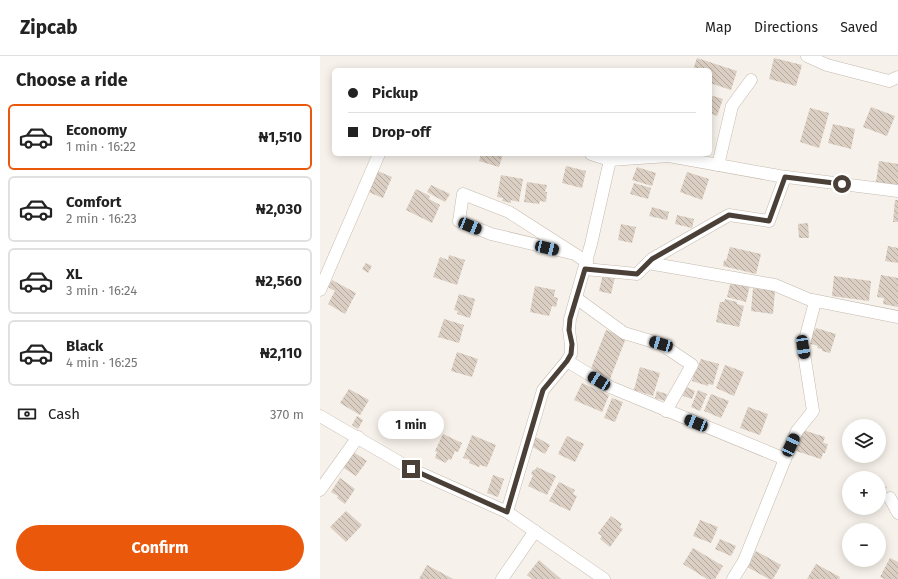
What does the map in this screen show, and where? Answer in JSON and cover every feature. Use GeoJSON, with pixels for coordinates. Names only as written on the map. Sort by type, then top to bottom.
{"type":"FeatureCollection","features":[{"type":"Feature","properties":{"kind":"street"},"geometry":{"type":"LineString","coordinates":[[807,56],[827,65],[889,82],[898,77]]}},
{"type":"Feature","properties":{"kind":"street"},"geometry":{"type":"LineString","coordinates":[[718,165],[732,106],[751,80]]}},
{"type":"Feature","properties":{"kind":"street"},"geometry":{"type":"LineString","coordinates":[[320,290],[377,156]]}},
{"type":"Feature","properties":{"kind":"street"},"geometry":{"type":"LineString","coordinates":[[597,156],[610,160],[669,156],[785,177],[898,191]]}},
{"type":"Feature","properties":{"kind":"street"},"geometry":{"type":"LineString","coordinates":[[507,512],[543,390],[571,354],[572,344],[569,330],[570,319],[586,265],[610,160]]}},
{"type":"Feature","properties":{"kind":"street"},"geometry":{"type":"LineString","coordinates":[[575,254],[491,234],[459,222],[462,194],[509,212],[575,254],[586,265],[637,274],[652,259],[729,215],[769,221],[785,177]]}},
{"type":"Feature","properties":{"kind":"street"},"geometry":{"type":"LineString","coordinates":[[648,263],[775,285],[812,300],[898,317]]}},
{"type":"Feature","properties":{"kind":"street"},"geometry":{"type":"LineString","coordinates":[[576,298],[624,333],[661,344],[692,365],[666,410]]}},
{"type":"Feature","properties":{"kind":"street"},"geometry":{"type":"LineString","coordinates":[[733,579],[744,561],[797,431],[813,411],[803,347],[815,302],[812,300]]}},
{"type":"Feature","properties":{"kind":"street"},"geometry":{"type":"LineString","coordinates":[[567,361],[610,387],[785,459]]}},
{"type":"Feature","properties":{"kind":"street"},"geometry":{"type":"LineString","coordinates":[[320,416],[411,469],[507,512],[604,579]]}},
{"type":"Feature","properties":{"kind":"street"},"geometry":{"type":"LineString","coordinates":[[320,490],[358,437]]}},
{"type":"Feature","properties":{"kind":"street"},"geometry":{"type":"LineString","coordinates":[[890,498],[898,513]]}},
{"type":"Feature","properties":{"kind":"street"},"geometry":{"type":"LineString","coordinates":[[502,579],[535,531]]}},
{"type":"Feature","properties":{"kind":"building"},"geometry":{"type":"Polygon","coordinates":[[[697,58],[737,71],[731,90],[712,84],[712,68],[694,68],[697,58]]]}},
{"type":"Feature","properties":{"kind":"building"},"geometry":{"type":"Polygon","coordinates":[[[774,58],[802,65],[796,86],[769,79],[774,58]]]}},
{"type":"Feature","properties":{"kind":"building"},"geometry":{"type":"Polygon","coordinates":[[[712,96],[723,99],[717,116],[712,114],[712,96]]]}},
{"type":"Feature","properties":{"kind":"building"},"geometry":{"type":"Polygon","coordinates":[[[871,107],[895,116],[887,136],[863,127],[871,107]]]}},
{"type":"Feature","properties":{"kind":"building"},"geometry":{"type":"Polygon","coordinates":[[[810,108],[829,113],[819,148],[800,142],[810,108]]]}},
{"type":"Feature","properties":{"kind":"building"},"geometry":{"type":"Polygon","coordinates":[[[833,124],[855,129],[851,149],[828,143],[833,124]]]}},
{"type":"Feature","properties":{"kind":"building"},"geometry":{"type":"Polygon","coordinates":[[[480,156],[502,156],[499,167],[479,161],[480,156]]]}},
{"type":"Feature","properties":{"kind":"building"},"geometry":{"type":"Polygon","coordinates":[[[879,161],[898,164],[898,185],[876,182],[879,161]]]}},
{"type":"Feature","properties":{"kind":"building"},"geometry":{"type":"Polygon","coordinates":[[[566,166],[586,171],[582,188],[562,183],[566,166]]]}},
{"type":"Feature","properties":{"kind":"building"},"geometry":{"type":"Polygon","coordinates":[[[637,167],[656,173],[652,186],[632,180],[637,167]]]}},
{"type":"Feature","properties":{"kind":"building"},"geometry":{"type":"Polygon","coordinates":[[[375,170],[392,177],[383,198],[366,191],[375,170]]]}},
{"type":"Feature","properties":{"kind":"building"},"geometry":{"type":"Polygon","coordinates":[[[687,172],[709,179],[702,200],[680,192],[687,172]]]}},
{"type":"Feature","properties":{"kind":"building"},"geometry":{"type":"Polygon","coordinates":[[[501,175],[523,179],[519,202],[511,200],[511,203],[502,201],[503,198],[497,197],[501,175]]]}},
{"type":"Feature","properties":{"kind":"building"},"geometry":{"type":"Polygon","coordinates":[[[527,182],[547,185],[545,192],[547,192],[546,202],[540,201],[539,204],[524,202],[527,182]]]}},
{"type":"Feature","properties":{"kind":"building"},"geometry":{"type":"Polygon","coordinates":[[[634,183],[651,188],[648,199],[630,194],[634,183]]]}},
{"type":"Feature","properties":{"kind":"building"},"geometry":{"type":"Polygon","coordinates":[[[431,185],[450,194],[445,202],[427,192],[431,185]]]}},
{"type":"Feature","properties":{"kind":"building"},"geometry":{"type":"Polygon","coordinates":[[[416,189],[430,196],[429,199],[440,205],[432,223],[406,210],[416,189]]]}},
{"type":"Feature","properties":{"kind":"building"},"geometry":{"type":"Polygon","coordinates":[[[895,200],[898,200],[898,222],[893,222],[895,200]]]}},
{"type":"Feature","properties":{"kind":"building"},"geometry":{"type":"Polygon","coordinates":[[[652,207],[669,212],[667,220],[649,216],[652,207]]]}},
{"type":"Feature","properties":{"kind":"building"},"geometry":{"type":"Polygon","coordinates":[[[677,215],[694,219],[692,228],[675,224],[677,215]]]}},
{"type":"Feature","properties":{"kind":"building"},"geometry":{"type":"Polygon","coordinates":[[[808,223],[809,238],[799,238],[798,224],[808,223]]]}},
{"type":"Feature","properties":{"kind":"building"},"geometry":{"type":"Polygon","coordinates":[[[621,224],[636,227],[632,243],[618,240],[621,224]]]}},
{"type":"Feature","properties":{"kind":"building"},"geometry":{"type":"Polygon","coordinates":[[[888,246],[898,248],[898,263],[885,261],[888,246]]]}},
{"type":"Feature","properties":{"kind":"building"},"geometry":{"type":"Polygon","coordinates":[[[730,247],[761,254],[756,274],[723,266],[730,247]]]}},
{"type":"Feature","properties":{"kind":"building"},"geometry":{"type":"Polygon","coordinates":[[[449,255],[465,260],[457,285],[433,277],[440,257],[448,260],[449,255]]]}},
{"type":"Feature","properties":{"kind":"building"},"geometry":{"type":"Polygon","coordinates":[[[366,263],[372,266],[368,273],[362,269],[366,263]]]}},
{"type":"Feature","properties":{"kind":"building"},"geometry":{"type":"Polygon","coordinates":[[[603,274],[615,277],[611,294],[599,291],[603,274]]]}},
{"type":"Feature","properties":{"kind":"building"},"geometry":{"type":"Polygon","coordinates":[[[881,275],[898,278],[898,307],[883,304],[884,298],[877,297],[881,275]]]}},
{"type":"Feature","properties":{"kind":"building"},"geometry":{"type":"Polygon","coordinates":[[[834,276],[871,281],[869,301],[832,296],[834,276]]]}},
{"type":"Feature","properties":{"kind":"building"},"geometry":{"type":"Polygon","coordinates":[[[332,280],[356,293],[345,314],[328,304],[335,291],[328,287],[332,280]]]}},
{"type":"Feature","properties":{"kind":"building"},"geometry":{"type":"Polygon","coordinates":[[[731,281],[750,285],[746,302],[727,297],[731,281]]]}},
{"type":"Feature","properties":{"kind":"building"},"geometry":{"type":"Polygon","coordinates":[[[535,286],[555,290],[554,297],[558,298],[556,307],[552,306],[549,316],[530,312],[535,286]]]}},
{"type":"Feature","properties":{"kind":"building"},"geometry":{"type":"Polygon","coordinates":[[[753,288],[775,291],[773,314],[751,311],[753,288]]]}},
{"type":"Feature","properties":{"kind":"building"},"geometry":{"type":"Polygon","coordinates":[[[459,294],[475,299],[470,318],[457,314],[458,311],[454,310],[459,294]]]}},
{"type":"Feature","properties":{"kind":"building"},"geometry":{"type":"Polygon","coordinates":[[[725,299],[737,302],[737,304],[744,306],[739,327],[716,322],[720,302],[724,302],[725,299]]]}},
{"type":"Feature","properties":{"kind":"building"},"geometry":{"type":"Polygon","coordinates":[[[444,319],[464,325],[459,343],[438,337],[444,319]]]}},
{"type":"Feature","properties":{"kind":"building"},"geometry":{"type":"Polygon","coordinates":[[[816,328],[836,334],[830,353],[822,351],[822,349],[817,348],[818,346],[808,343],[812,330],[815,331],[816,328]]]}},
{"type":"Feature","properties":{"kind":"building"},"geometry":{"type":"Polygon","coordinates":[[[606,330],[626,338],[610,379],[590,371],[606,330]]]}},
{"type":"Feature","properties":{"kind":"building"},"geometry":{"type":"Polygon","coordinates":[[[457,352],[478,359],[472,377],[451,371],[457,352]]]}},
{"type":"Feature","properties":{"kind":"building"},"geometry":{"type":"Polygon","coordinates":[[[701,359],[719,364],[713,385],[708,384],[708,386],[692,381],[696,366],[698,367],[701,359]]]}},
{"type":"Feature","properties":{"kind":"building"},"geometry":{"type":"Polygon","coordinates":[[[725,365],[744,372],[734,396],[716,388],[725,365]]]}},
{"type":"Feature","properties":{"kind":"building"},"geometry":{"type":"Polygon","coordinates":[[[640,367],[660,373],[653,396],[634,390],[640,367]]]}},
{"type":"Feature","properties":{"kind":"building"},"geometry":{"type":"Polygon","coordinates":[[[582,383],[609,395],[602,412],[574,400],[582,383]]]}},
{"type":"Feature","properties":{"kind":"building"},"geometry":{"type":"Polygon","coordinates":[[[686,387],[695,391],[692,399],[683,396],[686,387]]]}},
{"type":"Feature","properties":{"kind":"building"},"geometry":{"type":"Polygon","coordinates":[[[349,389],[369,400],[360,415],[340,403],[349,389]]]}},
{"type":"Feature","properties":{"kind":"building"},"geometry":{"type":"Polygon","coordinates":[[[698,390],[707,394],[700,411],[691,407],[698,390]]]}},
{"type":"Feature","properties":{"kind":"building"},"geometry":{"type":"Polygon","coordinates":[[[657,391],[667,394],[665,401],[655,398],[657,391]]]}},
{"type":"Feature","properties":{"kind":"building"},"geometry":{"type":"Polygon","coordinates":[[[711,394],[729,401],[721,418],[704,411],[711,394]]]}},
{"type":"Feature","properties":{"kind":"building"},"geometry":{"type":"Polygon","coordinates":[[[612,398],[623,402],[615,422],[604,418],[612,398]]]}},
{"type":"Feature","properties":{"kind":"building"},"geometry":{"type":"Polygon","coordinates":[[[748,407],[768,414],[760,435],[740,428],[748,407]]]}},
{"type":"Feature","properties":{"kind":"building"},"geometry":{"type":"Polygon","coordinates":[[[357,416],[363,420],[358,429],[352,425],[357,416]]]}},
{"type":"Feature","properties":{"kind":"building"},"geometry":{"type":"Polygon","coordinates":[[[803,430],[825,437],[823,443],[828,444],[821,459],[796,451],[803,430]]]}},
{"type":"Feature","properties":{"kind":"building"},"geometry":{"type":"Polygon","coordinates":[[[443,434],[462,443],[458,452],[455,451],[451,460],[448,459],[446,463],[435,458],[437,452],[435,451],[443,434]]]}},
{"type":"Feature","properties":{"kind":"building"},"geometry":{"type":"Polygon","coordinates":[[[472,435],[496,445],[487,467],[480,465],[479,467],[469,463],[470,460],[463,458],[472,435]]]}},
{"type":"Feature","properties":{"kind":"building"},"geometry":{"type":"Polygon","coordinates":[[[567,436],[584,444],[575,462],[558,454],[567,436]]]}},
{"type":"Feature","properties":{"kind":"building"},"geometry":{"type":"Polygon","coordinates":[[[536,437],[550,445],[545,454],[531,446],[536,437]]]}},
{"type":"Feature","properties":{"kind":"building"},"geometry":{"type":"Polygon","coordinates":[[[352,451],[367,461],[356,476],[341,466],[352,451]]]}},
{"type":"Feature","properties":{"kind":"building"},"geometry":{"type":"Polygon","coordinates":[[[537,467],[556,476],[547,495],[528,486],[533,475],[531,474],[537,467]]]}},
{"type":"Feature","properties":{"kind":"building"},"geometry":{"type":"Polygon","coordinates":[[[493,475],[504,479],[498,497],[487,493],[493,475]]]}},
{"type":"Feature","properties":{"kind":"building"},"geometry":{"type":"Polygon","coordinates":[[[340,478],[355,489],[345,504],[337,498],[338,496],[331,492],[340,478]]]}},
{"type":"Feature","properties":{"kind":"building"},"geometry":{"type":"Polygon","coordinates":[[[559,482],[575,490],[573,494],[577,496],[570,511],[549,501],[559,482]]]}},
{"type":"Feature","properties":{"kind":"building"},"geometry":{"type":"Polygon","coordinates":[[[346,511],[362,525],[346,542],[330,527],[346,511]]]}},
{"type":"Feature","properties":{"kind":"building"},"geometry":{"type":"Polygon","coordinates":[[[611,516],[622,524],[620,527],[623,529],[610,547],[600,539],[602,536],[598,533],[611,516]]]}},
{"type":"Feature","properties":{"kind":"building"},"geometry":{"type":"Polygon","coordinates":[[[700,520],[718,527],[711,543],[693,536],[700,520]]]}},
{"type":"Feature","properties":{"kind":"building"},"geometry":{"type":"Polygon","coordinates":[[[720,539],[736,546],[731,556],[715,549],[720,539]]]}},
{"type":"Feature","properties":{"kind":"building"},"geometry":{"type":"Polygon","coordinates":[[[693,548],[723,566],[715,579],[707,579],[683,564],[693,548]]]}},
{"type":"Feature","properties":{"kind":"building"},"geometry":{"type":"Polygon","coordinates":[[[756,551],[781,565],[773,579],[769,579],[747,567],[756,551]]]}},
{"type":"Feature","properties":{"kind":"building"},"geometry":{"type":"Polygon","coordinates":[[[890,558],[898,562],[898,579],[885,579],[880,577],[890,558]]]}},
{"type":"Feature","properties":{"kind":"building"},"geometry":{"type":"Polygon","coordinates":[[[539,560],[561,579],[532,579],[527,575],[539,560]]]}},
{"type":"Feature","properties":{"kind":"building"},"geometry":{"type":"Polygon","coordinates":[[[816,564],[840,577],[839,579],[807,579],[816,564]]]}},
{"type":"Feature","properties":{"kind":"building"},"geometry":{"type":"Polygon","coordinates":[[[427,565],[453,579],[419,579],[427,565]]]}},
{"type":"Feature","properties":{"kind":"route"},"geometry":{"type":"LineString","coordinates":[[411,469],[507,512],[543,390],[571,354],[572,344],[569,330],[570,319],[585,269],[637,274],[652,259],[729,215],[769,221],[785,177],[842,184]]}}]}
